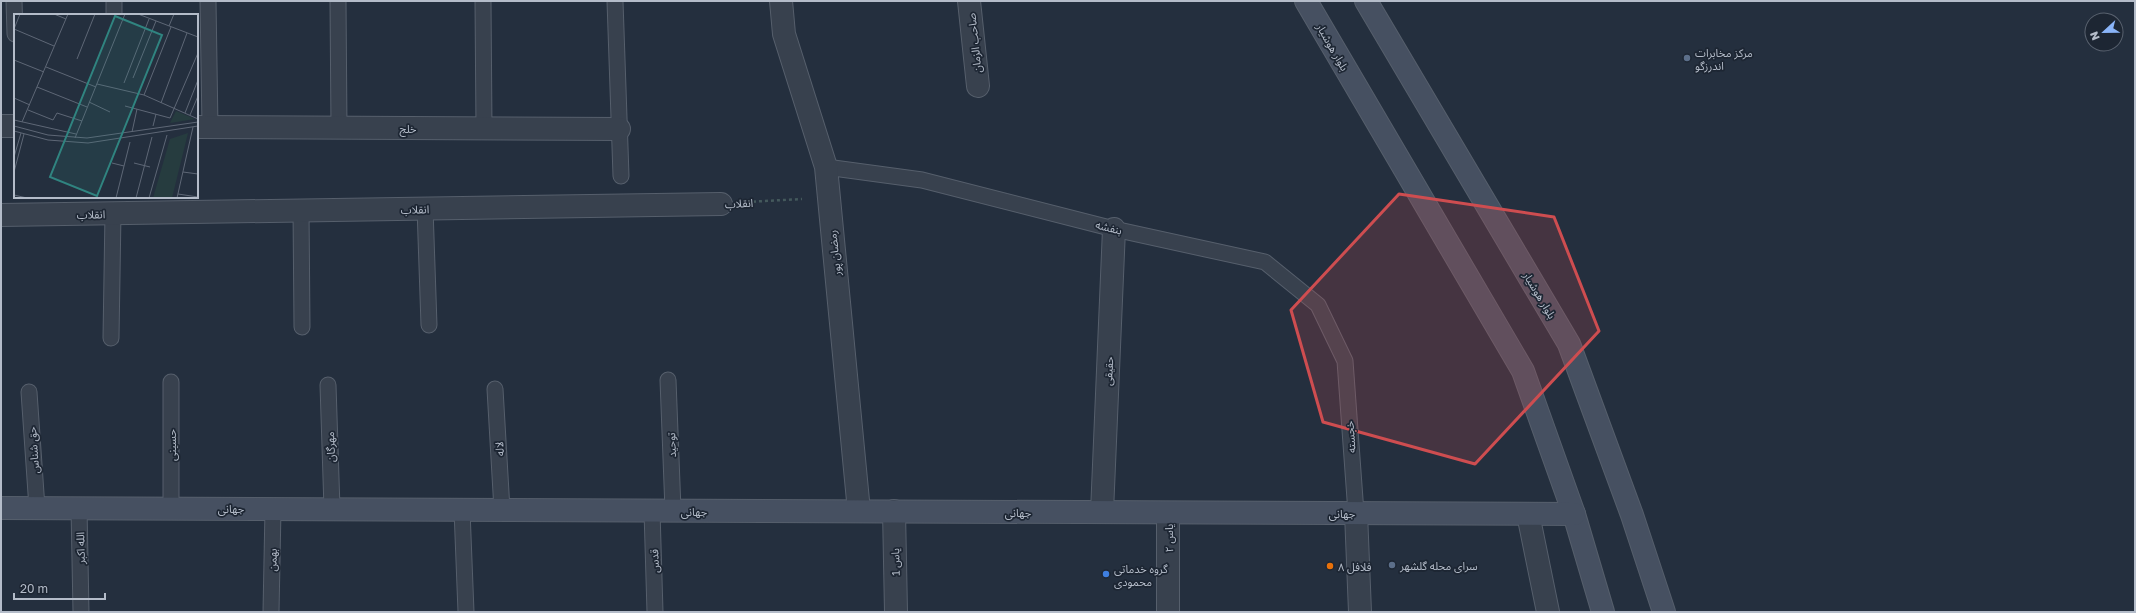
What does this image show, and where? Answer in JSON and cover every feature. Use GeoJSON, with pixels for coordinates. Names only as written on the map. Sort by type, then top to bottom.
{"type":"FeatureCollection","features":[{"type":"Feature","properties":{"kind":"street","name":"رمضان پور"},"geometry":{"type":"LineString","coordinates":[[781,1],[784,34],[826,167],[859,511]]}},
{"type":"Feature","properties":{"kind":"street","name":"صاحب الزمان"},"geometry":{"type":"LineString","coordinates":[[969,1],[978,86]]}},
{"type":"Feature","properties":{"kind":"street","name":"بلوار هوشیار"},"geometry":{"type":"LineString","coordinates":[[1366,1],[1570,344],[1632,514],[1664,612]]}},
{"type":"Feature","properties":{"kind":"street","name":"بلوار هوشیار"},"geometry":{"type":"LineString","coordinates":[[1311,4],[1523,371],[1574,514],[1603,612]]}},
{"type":"Feature","properties":{"kind":"street"},"geometry":{"type":"LineString","coordinates":[[1,126],[14,126]]}},
{"type":"Feature","properties":{"kind":"street","name":"خلج"},"geometry":{"type":"LineString","coordinates":[[203,127],[619,129]]}},
{"type":"Feature","properties":{"kind":"street","name":"انقلاب"},"geometry":{"type":"LineString","coordinates":[[1,215],[721,204]]}},
{"type":"Feature","properties":{"kind":"street","name":"حقیقی"},"geometry":{"type":"LineString","coordinates":[[1102,512],[1114,229]]}},
{"type":"Feature","properties":{"kind":"street","name":"جهانی"},"geometry":{"type":"LineString","coordinates":[[1,508],[1574,514]]}},
{"type":"Feature","properties":{"kind":"street","name":"یاس 1"},"geometry":{"type":"LineString","coordinates":[[894,511],[896,612]]}},
{"type":"Feature","properties":{"kind":"street","name":"یاس ۲"},"geometry":{"type":"LineString","coordinates":[[1168,513],[1168,612]]}},
{"type":"Feature","properties":{"kind":"street"},"geometry":{"type":"LineString","coordinates":[[1356,513],[1360,612]]}},
{"type":"Feature","properties":{"kind":"street"},"geometry":{"type":"LineString","coordinates":[[1528,514],[1548,612]]}},
{"type":"Feature","properties":{"kind":"lane"},"geometry":{"type":"LineString","coordinates":[[14,1],[14,14]]}},
{"type":"Feature","properties":{"kind":"lane"},"geometry":{"type":"LineString","coordinates":[[114,1],[114,14]]}},
{"type":"Feature","properties":{"kind":"lane"},"geometry":{"type":"LineString","coordinates":[[203,127],[208,1]]}},
{"type":"Feature","properties":{"kind":"lane"},"geometry":{"type":"LineString","coordinates":[[338,1],[339,128]]}},
{"type":"Feature","properties":{"kind":"lane"},"geometry":{"type":"LineString","coordinates":[[483,1],[484,129]]}},
{"type":"Feature","properties":{"kind":"lane"},"geometry":{"type":"LineString","coordinates":[[615,1],[621,176]]}},
{"type":"Feature","properties":{"kind":"lane","name":"بنفشه"},"geometry":{"type":"LineString","coordinates":[[826,167],[922,180],[1114,229],[1265,262],[1318,305],[1345,361]]}},
{"type":"Feature","properties":{"kind":"lane"},"geometry":{"type":"LineString","coordinates":[[425,208],[429,325]]}},
{"type":"Feature","properties":{"kind":"lane"},"geometry":{"type":"LineString","coordinates":[[301,210],[302,327]]}},
{"type":"Feature","properties":{"kind":"lane"},"geometry":{"type":"LineString","coordinates":[[111,338],[113,213]]}},
{"type":"Feature","properties":{"kind":"lane","name":"خجسته"},"geometry":{"type":"LineString","coordinates":[[1345,361],[1356,513]]}},
{"type":"Feature","properties":{"kind":"lane","name":"توحید"},"geometry":{"type":"LineString","coordinates":[[663,510],[668,380]]}},
{"type":"Feature","properties":{"kind":"lane","name":"حسینی"},"geometry":{"type":"LineString","coordinates":[[171,382],[172,508]]}},
{"type":"Feature","properties":{"kind":"lane","name":"مهرگان"},"geometry":{"type":"LineString","coordinates":[[328,385],[332,509]]}},
{"type":"Feature","properties":{"kind":"lane","name":"لاله"},"geometry":{"type":"LineString","coordinates":[[495,389],[502,510]]}},
{"type":"Feature","properties":{"kind":"lane","name":"حق شناس"},"geometry":{"type":"LineString","coordinates":[[29,392],[37,508]]}},
{"type":"Feature","properties":{"kind":"lane","name":"الله اکبر"},"geometry":{"type":"LineString","coordinates":[[79,508],[81,612]]}},
{"type":"Feature","properties":{"kind":"lane","name":"بهمن"},"geometry":{"type":"LineString","coordinates":[[272,612],[273,509]]}},
{"type":"Feature","properties":{"kind":"lane"},"geometry":{"type":"LineString","coordinates":[[462,510],[466,612]]}},
{"type":"Feature","properties":{"kind":"lane","name":"قدس"},"geometry":{"type":"LineString","coordinates":[[656,612],[663,510]]}},
{"type":"Feature","properties":{"kind":"path","name":"انقلاب"},"geometry":{"type":"LineString","coordinates":[[721,204],[828,198]]}},
{"type":"Feature","properties":{"kind":"highlighted area"},"geometry":{"type":"Polygon","coordinates":[[[1399,194],[1554,217],[1599,331],[1475,464],[1323,422],[1291,310],[1399,194]]]}},
{"type":"Feature","properties":{"kind":"place","name":"مرکز مخابرات اندرزگو"},"geometry":{"type":"Point","coordinates":[1687,58]}},
{"type":"Feature","properties":{"kind":"place","name":"سرای محله گلشهر"},"geometry":{"type":"Point","coordinates":[1392,565]}},
{"type":"Feature","properties":{"kind":"place","name":"فلافل ۸"},"geometry":{"type":"Point","coordinates":[1330,566]}},
{"type":"Feature","properties":{"kind":"place","name":"گروه خدماتی محمودی"},"geometry":{"type":"Point","coordinates":[1106,574]}}]}
